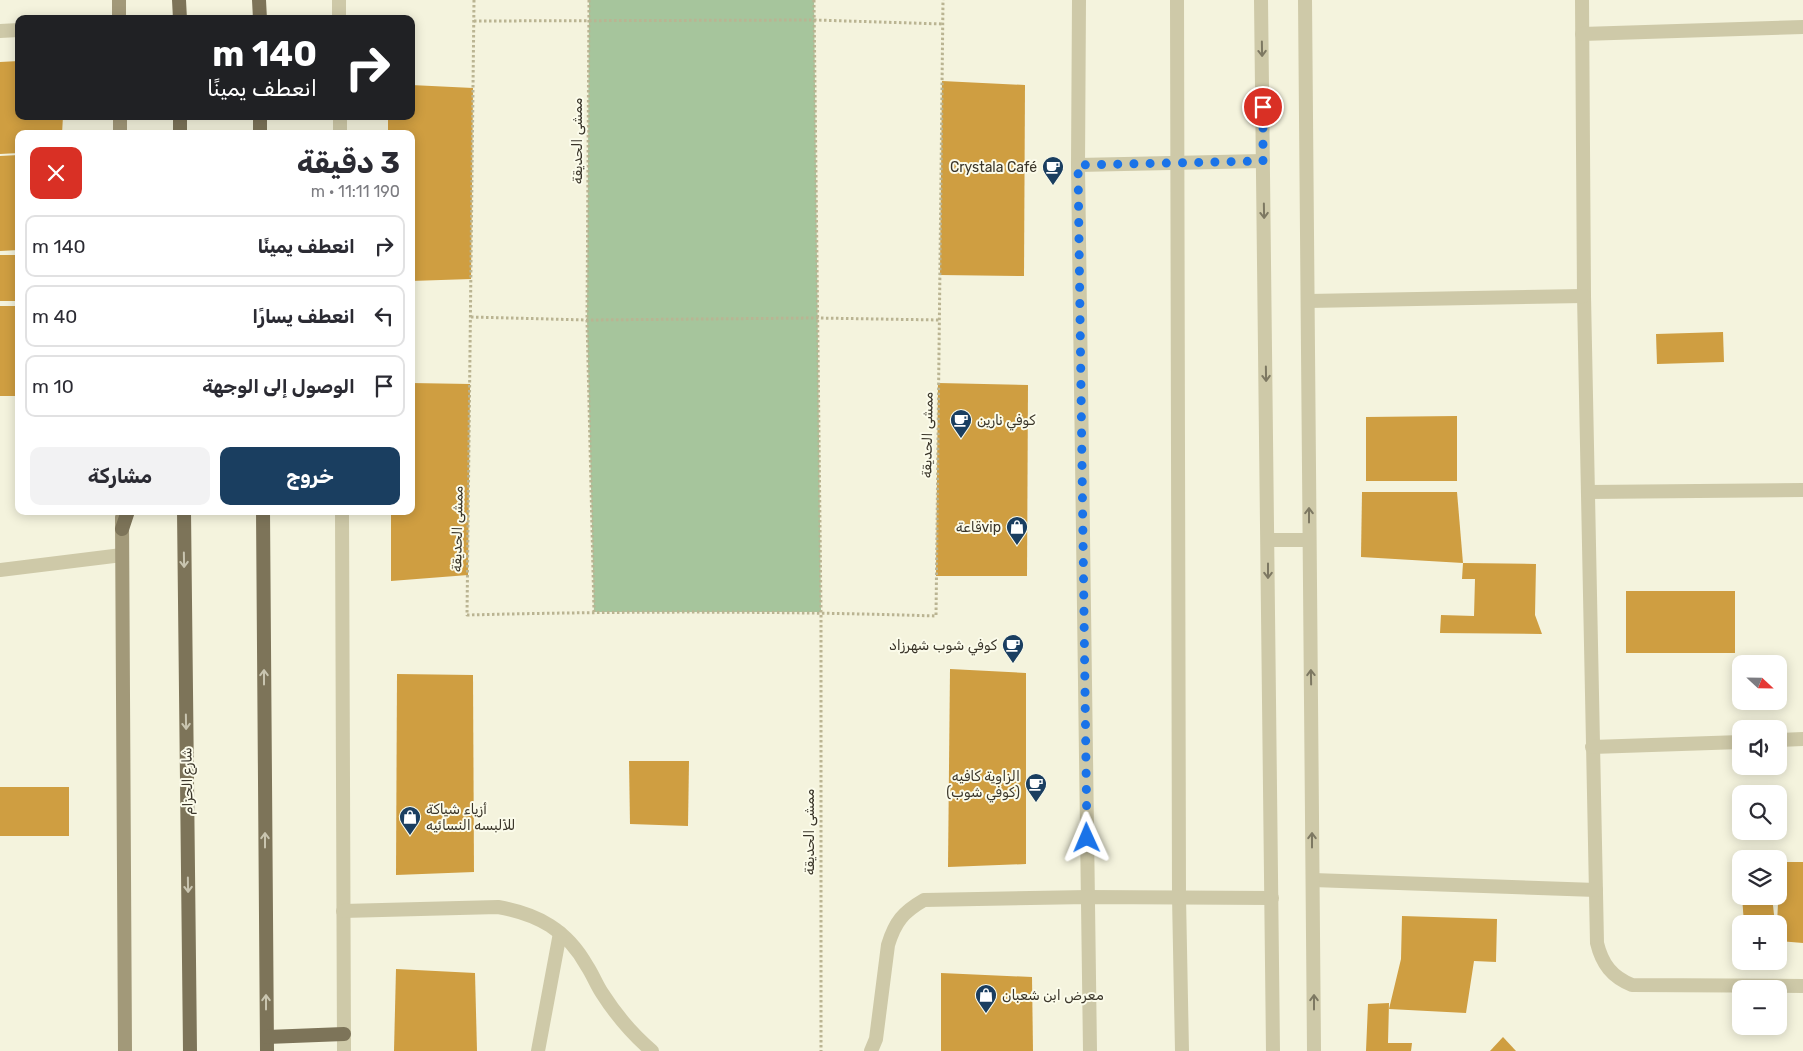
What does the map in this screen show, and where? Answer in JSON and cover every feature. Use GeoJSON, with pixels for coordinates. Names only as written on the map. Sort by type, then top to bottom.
{"type":"FeatureCollection","features":[{"type":"Feature","properties":{"kind":"main road"},"geometry":{"type":"LineString","coordinates":[[119,0],[119,15]]}},
{"type":"Feature","properties":{"kind":"main road"},"geometry":{"type":"LineString","coordinates":[[179,0],[180,15]]}},
{"type":"Feature","properties":{"kind":"main road"},"geometry":{"type":"LineString","coordinates":[[259,0],[260,15]]}},
{"type":"Feature","properties":{"kind":"main road"},"geometry":{"type":"LineString","coordinates":[[122,515],[125,1051]]}},
{"type":"Feature","properties":{"kind":"main road"},"geometry":{"type":"LineString","coordinates":[[122,529],[127,515]]}},
{"type":"Feature","properties":{"kind":"main road","name":"شارع الحزام"},"geometry":{"type":"LineString","coordinates":[[184,515],[190,1051]]}},
{"type":"Feature","properties":{"kind":"main road"},"geometry":{"type":"LineString","coordinates":[[263,515],[267,1051]]}},
{"type":"Feature","properties":{"kind":"main road"},"geometry":{"type":"LineString","coordinates":[[267,1037],[344,1034]]}},
{"type":"Feature","properties":{"kind":"street"},"geometry":{"type":"LineString","coordinates":[[339,0],[339,15]]}},
{"type":"Feature","properties":{"kind":"street"},"geometry":{"type":"LineString","coordinates":[[1079,0],[1078,165],[1090,1051]]}},
{"type":"Feature","properties":{"kind":"street"},"geometry":{"type":"LineString","coordinates":[[1177,0],[1179,897],[1182,1051]]}},
{"type":"Feature","properties":{"kind":"street"},"geometry":{"type":"LineString","coordinates":[[1261,0],[1274,1051]]}},
{"type":"Feature","properties":{"kind":"street"},"geometry":{"type":"LineString","coordinates":[[1305,0],[1314,1051]]}},
{"type":"Feature","properties":{"kind":"street"},"geometry":{"type":"LineString","coordinates":[[1582,0],[1584,296],[1597,943],[1600,955],[1608,969],[1622,981],[1632,985],[1644,987],[1803,986]]}},
{"type":"Feature","properties":{"kind":"street"},"geometry":{"type":"LineString","coordinates":[[1582,34],[1803,27]]}},
{"type":"Feature","properties":{"kind":"street"},"geometry":{"type":"LineString","coordinates":[[0,31],[15,30]]}},
{"type":"Feature","properties":{"kind":"street"},"geometry":{"type":"LineString","coordinates":[[1078,165],[1263,161]]}},
{"type":"Feature","properties":{"kind":"street"},"geometry":{"type":"LineString","coordinates":[[1308,301],[1584,296]]}},
{"type":"Feature","properties":{"kind":"street"},"geometry":{"type":"LineString","coordinates":[[1588,492],[1803,490]]}},
{"type":"Feature","properties":{"kind":"street"},"geometry":{"type":"LineString","coordinates":[[342,515],[344,1051]]}},
{"type":"Feature","properties":{"kind":"street"},"geometry":{"type":"LineString","coordinates":[[1268,540],[1309,540]]}},
{"type":"Feature","properties":{"kind":"street"},"geometry":{"type":"LineString","coordinates":[[0,570],[122,555]]}},
{"type":"Feature","properties":{"kind":"street"},"geometry":{"type":"LineString","coordinates":[[1787,740],[1803,739]]}},
{"type":"Feature","properties":{"kind":"street"},"geometry":{"type":"LineString","coordinates":[[1592,747],[1732,742]]}},
{"type":"Feature","properties":{"kind":"street"},"geometry":{"type":"LineString","coordinates":[[1313,880],[1596,890]]}},
{"type":"Feature","properties":{"kind":"street"},"geometry":{"type":"LineString","coordinates":[[871,1051],[876,1039],[890,938],[900,918],[911,907],[924,900],[1088,897],[1272,898]]}},
{"type":"Feature","properties":{"kind":"street"},"geometry":{"type":"LineString","coordinates":[[344,910],[498,907],[520,910],[560,932],[576,949],[601,992],[619,1018],[652,1051]]}},
{"type":"Feature","properties":{"kind":"street"},"geometry":{"type":"LineString","coordinates":[[538,1051],[560,932]]}},
{"type":"Feature","properties":{"kind":"path","name":"ممشى الحديقة"},"geometry":{"type":"LineString","coordinates":[[474,0],[467,615],[594,612],[820,612],[936,616],[943,0]]}},
{"type":"Feature","properties":{"kind":"path","name":"ممشى الحديقة"},"geometry":{"type":"LineString","coordinates":[[589,0],[587,320],[594,612]]}},
{"type":"Feature","properties":{"kind":"path","name":"ممشى الحديقة"},"geometry":{"type":"LineString","coordinates":[[814,0],[820,612],[821,1051]]}},
{"type":"Feature","properties":{"kind":"path"},"geometry":{"type":"LineString","coordinates":[[474,21],[814,20],[943,24]]}},
{"type":"Feature","properties":{"kind":"path"},"geometry":{"type":"LineString","coordinates":[[471,317],[587,320],[817,318],[939,320]]}},
{"type":"Feature","properties":{"kind":"green space"},"geometry":{"type":"Polygon","coordinates":[[[589,0],[814,0],[821,612],[594,612],[587,320],[589,0]]]}},
{"type":"Feature","properties":{"kind":"building"},"geometry":{"type":"Polygon","coordinates":[[[15,61],[15,120],[63,120],[62,130],[15,130],[15,153],[0,154],[0,62],[15,61]]]}},
{"type":"Feature","properties":{"kind":"building"},"geometry":{"type":"Polygon","coordinates":[[[942,81],[1025,85],[1024,276],[940,275],[942,81]]]}},
{"type":"Feature","properties":{"kind":"building"},"geometry":{"type":"Polygon","coordinates":[[[415,85],[473,88],[471,279],[415,281],[415,130],[388,130],[388,120],[415,120],[415,85]]]}},
{"type":"Feature","properties":{"kind":"building"},"geometry":{"type":"Polygon","coordinates":[[[15,155],[15,250],[0,251],[0,156],[15,155]]]}},
{"type":"Feature","properties":{"kind":"building"},"geometry":{"type":"Polygon","coordinates":[[[0,255],[15,255],[15,301],[0,301],[0,255]]]}},
{"type":"Feature","properties":{"kind":"building"},"geometry":{"type":"Polygon","coordinates":[[[0,306],[15,306],[15,396],[0,396],[0,306]]]}},
{"type":"Feature","properties":{"kind":"building"},"geometry":{"type":"Polygon","coordinates":[[[1723,332],[1724,362],[1657,364],[1656,334],[1723,332]]]}},
{"type":"Feature","properties":{"kind":"building"},"geometry":{"type":"Polygon","coordinates":[[[415,383],[470,384],[468,575],[391,581],[391,515],[415,515],[415,383]]]}},
{"type":"Feature","properties":{"kind":"building"},"geometry":{"type":"Polygon","coordinates":[[[938,383],[1028,385],[1027,576],[936,576],[938,383]]]}},
{"type":"Feature","properties":{"kind":"building"},"geometry":{"type":"Polygon","coordinates":[[[1457,416],[1457,481],[1366,481],[1366,417],[1457,416]]]}},
{"type":"Feature","properties":{"kind":"building"},"geometry":{"type":"Polygon","coordinates":[[[1362,492],[1457,492],[1463,563],[1361,557],[1362,492]]]}},
{"type":"Feature","properties":{"kind":"building"},"geometry":{"type":"Polygon","coordinates":[[[1463,563],[1536,564],[1535,615],[1542,634],[1440,633],[1441,615],[1474,616],[1475,579],[1462,579],[1463,563]]]}},
{"type":"Feature","properties":{"kind":"building"},"geometry":{"type":"Polygon","coordinates":[[[1626,591],[1735,591],[1735,653],[1626,653],[1626,591]]]}},
{"type":"Feature","properties":{"kind":"building"},"geometry":{"type":"Polygon","coordinates":[[[950,669],[1026,673],[1026,864],[948,867],[950,669]]]}},
{"type":"Feature","properties":{"kind":"building"},"geometry":{"type":"Polygon","coordinates":[[[397,674],[473,675],[474,872],[396,875],[397,674]]]}},
{"type":"Feature","properties":{"kind":"building"},"geometry":{"type":"Polygon","coordinates":[[[629,761],[689,761],[688,826],[630,824],[629,761]]]}},
{"type":"Feature","properties":{"kind":"building"},"geometry":{"type":"Polygon","coordinates":[[[0,787],[69,787],[69,836],[0,836],[0,787]]]}},
{"type":"Feature","properties":{"kind":"building"},"geometry":{"type":"Polygon","coordinates":[[[1787,862],[1803,862],[1803,943],[1787,942],[1787,915],[1777,915],[1778,905],[1787,905],[1787,862]]]}},
{"type":"Feature","properties":{"kind":"building"},"geometry":{"type":"Polygon","coordinates":[[[1743,905],[1773,905],[1774,915],[1743,915],[1743,905]]]}},
{"type":"Feature","properties":{"kind":"building"},"geometry":{"type":"Polygon","coordinates":[[[1402,916],[1497,919],[1496,962],[1474,961],[1466,1013],[1389,1009],[1401,959],[1402,916]]]}},
{"type":"Feature","properties":{"kind":"building"},"geometry":{"type":"Polygon","coordinates":[[[396,969],[475,973],[477,1051],[394,1051],[396,969]]]}},
{"type":"Feature","properties":{"kind":"building","name":"معرض ابن شعبان"},"geometry":{"type":"Polygon","coordinates":[[[941,973],[1032,977],[1033,1051],[941,1051],[941,973]]]}},
{"type":"Feature","properties":{"kind":"building"},"geometry":{"type":"Polygon","coordinates":[[[1389,1003],[1388,1043],[1412,1043],[1411,1051],[1366,1051],[1368,1004],[1389,1003]]]}},
{"type":"Feature","properties":{"kind":"building"},"geometry":{"type":"Polygon","coordinates":[[[1503,1037],[1516,1051],[1490,1051],[1503,1037]]]}},
{"type":"Feature","properties":{"kind":"place","name":"Crystala Café"},"geometry":{"type":"Point","coordinates":[1053,186]}},
{"type":"Feature","properties":{"kind":"place","name":"كوفي نارين"},"geometry":{"type":"Point","coordinates":[961,439]}},
{"type":"Feature","properties":{"kind":"place","name":"قاعةvip"},"geometry":{"type":"Point","coordinates":[1017,546]}},
{"type":"Feature","properties":{"kind":"place","name":"كوفي شوب شهرزاد"},"geometry":{"type":"Point","coordinates":[1013,664]}},
{"type":"Feature","properties":{"kind":"place","name":"الزاوية كافيه (كوفي شوب)"},"geometry":{"type":"Point","coordinates":[1036,803]}},
{"type":"Feature","properties":{"kind":"place","name":"أزياء شياكة للألبسه النسائيه"},"geometry":{"type":"Point","coordinates":[410,836]}},
{"type":"Feature","properties":{"kind":"place","name":"معرض ابن شعبان"},"geometry":{"type":"Point","coordinates":[986,1014]}},
{"type":"Feature","properties":{"kind":"route"},"geometry":{"type":"LineString","coordinates":[[1087,838],[1078,165],[1263,161],[1263,107]]}}]}
